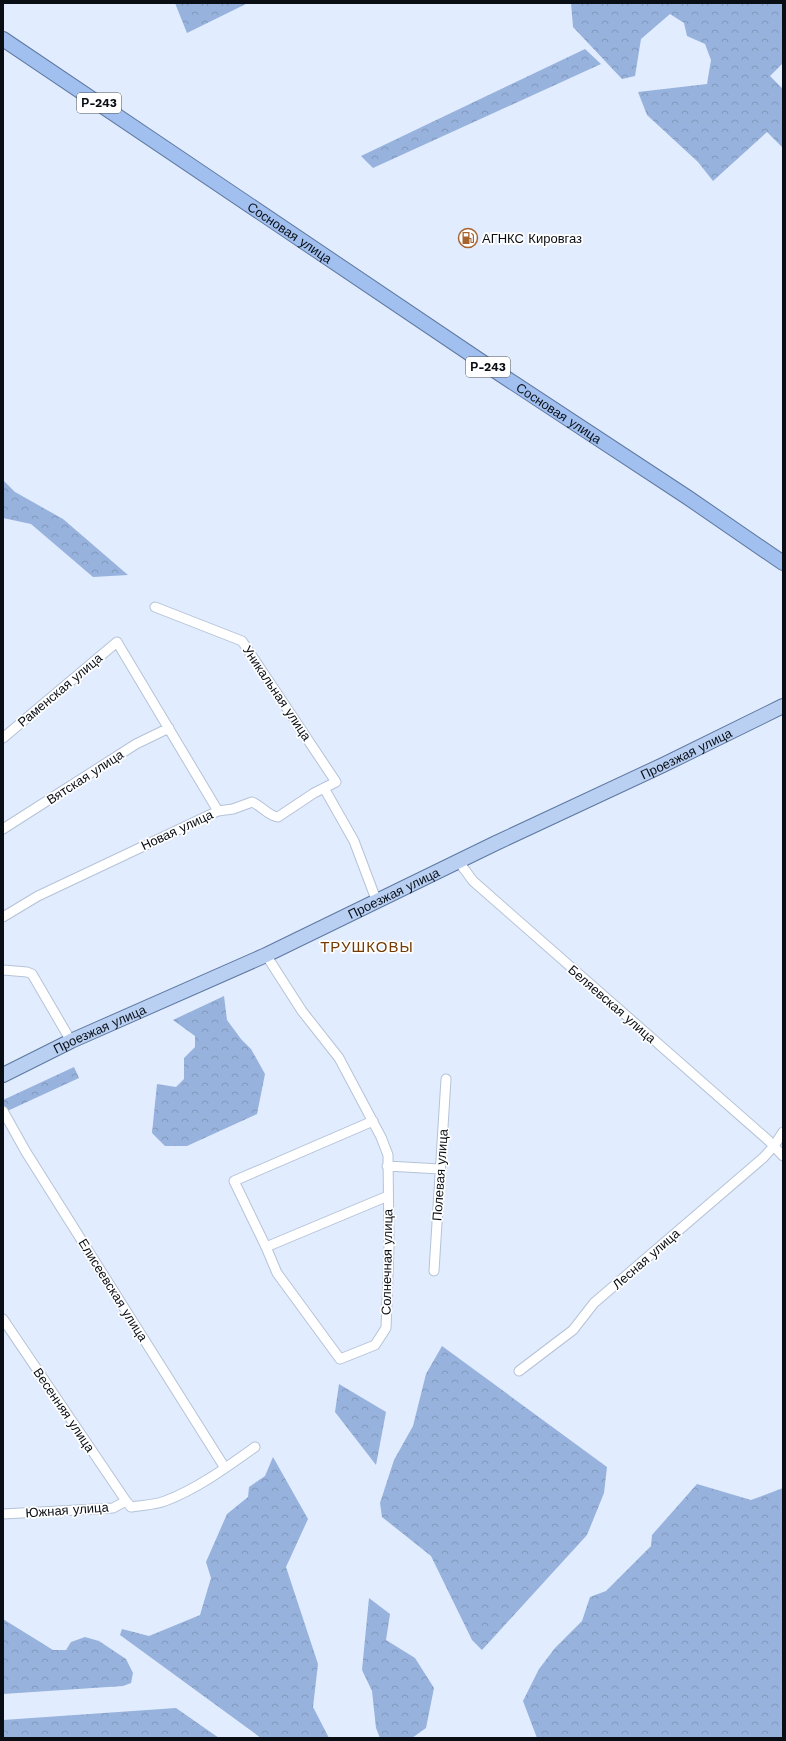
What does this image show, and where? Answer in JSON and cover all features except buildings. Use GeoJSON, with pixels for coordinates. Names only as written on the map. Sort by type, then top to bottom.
{"type":"FeatureCollection","features":[{"type":"Feature","properties":{"kind":"highway","name":"Сосновая улица"},"geometry":{"type":"LineString","coordinates":[[3,39],[500,374],[680,492],[783,563]]}},
{"type":"Feature","properties":{"kind":"main road","name":"Проезжая улица"},"geometry":{"type":"LineString","coordinates":[[3,1075],[71,1041],[266,955],[783,706]]}},
{"type":"Feature","properties":{"kind":"street","name":"Уникальная улица"},"geometry":{"type":"LineString","coordinates":[[155,607],[242,641],[336,782],[324,788]]}},
{"type":"Feature","properties":{"kind":"street","name":"Новая улица"},"geometry":{"type":"LineString","coordinates":[[3,917],[38,896],[218,811],[117,642]]}},
{"type":"Feature","properties":{"kind":"street","name":"Раменская улица"},"geometry":{"type":"LineString","coordinates":[[3,738],[117,642]]}},
{"type":"Feature","properties":{"kind":"street","name":"Вятская улица"},"geometry":{"type":"LineString","coordinates":[[3,829],[136,744],[169,728]]}},
{"type":"Feature","properties":{"kind":"street"},"geometry":{"type":"LineString","coordinates":[[218,811],[233,809],[252,802],[259,805],[272,816],[278,817],[324,788],[354,841],[377,902]]}},
{"type":"Feature","properties":{"kind":"street","name":"Беляевская улица"},"geometry":{"type":"LineString","coordinates":[[459,862],[465,873],[490,896],[772,1143],[783,1156]]}},
{"type":"Feature","properties":{"kind":"street","name":"Солнечная улица"},"geometry":{"type":"LineString","coordinates":[[266,955],[302,1011],[339,1058],[373,1121],[388,1155],[389,1247],[386,1328],[375,1345],[340,1359],[277,1273],[266,1246],[234,1181],[373,1121]]}},
{"type":"Feature","properties":{"kind":"street"},"geometry":{"type":"LineString","coordinates":[[3,970],[27,972],[32,974],[71,1041]]}},
{"type":"Feature","properties":{"kind":"street","name":"Полевая улица"},"geometry":{"type":"LineString","coordinates":[[434,1271],[446,1079]]}},
{"type":"Feature","properties":{"kind":"street","name":"Елисеевская улица"},"geometry":{"type":"LineString","coordinates":[[3,1111],[30,1159],[225,1468]]}},
{"type":"Feature","properties":{"kind":"street","name":"Лесная улица"},"geometry":{"type":"LineString","coordinates":[[519,1371],[573,1330],[594,1303],[763,1158],[772,1143],[783,1132]]}},
{"type":"Feature","properties":{"kind":"street"},"geometry":{"type":"LineString","coordinates":[[387,1166],[440,1169]]}},
{"type":"Feature","properties":{"kind":"street","name":"Солнечная улица"},"geometry":{"type":"LineString","coordinates":[[266,1246],[388,1196]]}},
{"type":"Feature","properties":{"kind":"street","name":"Весенняя улица"},"geometry":{"type":"LineString","coordinates":[[3,1319],[126,1501]]}},
{"type":"Feature","properties":{"kind":"street","name":"Южная улица"},"geometry":{"type":"LineString","coordinates":[[3,1514],[113,1508],[126,1501],[132,1507],[164,1502],[225,1468],[255,1447]]}},
{"type":"Feature","properties":{"kind":"green space"},"geometry":{"type":"Polygon","coordinates":[[[175,3],[248,3],[187,33],[175,3]]]}},
{"type":"Feature","properties":{"kind":"green space"},"geometry":{"type":"Polygon","coordinates":[[[571,3],[783,3],[783,63],[770,76],[783,89],[783,148],[767,132],[713,181],[698,162],[647,115],[638,92],[707,84],[711,60],[705,44],[687,36],[684,23],[670,14],[641,39],[635,76],[622,79],[573,27],[571,3]]]}},
{"type":"Feature","properties":{"kind":"green space"},"geometry":{"type":"Polygon","coordinates":[[[585,49],[601,64],[373,168],[361,156],[585,49]]]}},
{"type":"Feature","properties":{"kind":"green space"},"geometry":{"type":"Polygon","coordinates":[[[3,480],[15,492],[63,519],[128,575],[93,577],[31,524],[3,518],[3,480]]]}},
{"type":"Feature","properties":{"kind":"green space"},"geometry":{"type":"Polygon","coordinates":[[[224,996],[227,1020],[241,1039],[251,1049],[265,1074],[257,1114],[187,1146],[165,1146],[152,1133],[157,1084],[176,1087],[184,1079],[184,1058],[195,1047],[195,1036],[173,1020],[224,996]]]}},
{"type":"Feature","properties":{"kind":"green space"},"geometry":{"type":"Polygon","coordinates":[[[74,1067],[79,1078],[3,1113],[3,1100],[74,1067]]]}},
{"type":"Feature","properties":{"kind":"green space"},"geometry":{"type":"Polygon","coordinates":[[[442,1346],[607,1467],[604,1493],[587,1535],[482,1650],[472,1640],[431,1556],[382,1517],[380,1503],[394,1460],[413,1426],[426,1374],[442,1346]]]}},
{"type":"Feature","properties":{"kind":"green space"},"geometry":{"type":"Polygon","coordinates":[[[339,1384],[386,1412],[376,1465],[335,1412],[339,1384]]]}},
{"type":"Feature","properties":{"kind":"green space"},"geometry":{"type":"Polygon","coordinates":[[[273,1457],[308,1519],[286,1567],[318,1664],[313,1707],[329,1738],[261,1738],[120,1635],[122,1629],[149,1636],[200,1615],[211,1578],[206,1562],[227,1514],[248,1497],[249,1487],[265,1476],[273,1457]]]}},
{"type":"Feature","properties":{"kind":"green space"},"geometry":{"type":"Polygon","coordinates":[[[697,1484],[751,1500],[783,1488],[783,1738],[537,1738],[523,1701],[539,1669],[555,1648],[582,1621],[590,1597],[606,1591],[651,1546],[652,1535],[697,1484]]]}},
{"type":"Feature","properties":{"kind":"green space"},"geometry":{"type":"Polygon","coordinates":[[[369,1598],[390,1614],[386,1640],[415,1658],[434,1688],[426,1728],[412,1738],[380,1738],[376,1728],[372,1691],[362,1670],[369,1598]]]}},
{"type":"Feature","properties":{"kind":"green space"},"geometry":{"type":"Polygon","coordinates":[[[3,1619],[53,1650],[66,1650],[71,1642],[85,1637],[99,1641],[126,1659],[133,1673],[131,1683],[123,1686],[3,1694],[3,1619]]]}},
{"type":"Feature","properties":{"kind":"green space"},"geometry":{"type":"Polygon","coordinates":[[[176,1708],[219,1738],[3,1738],[3,1720],[176,1708]]]}},
{"type":"Feature","properties":{"kind":"place","name":"АГНКС Кировгаз"},"geometry":{"type":"Point","coordinates":[468,238]}},
{"type":"Feature","properties":{"kind":"district","name":"ТРУШКОВЫ"},"geometry":{"type":"Point","coordinates":[367,947]}}]}
